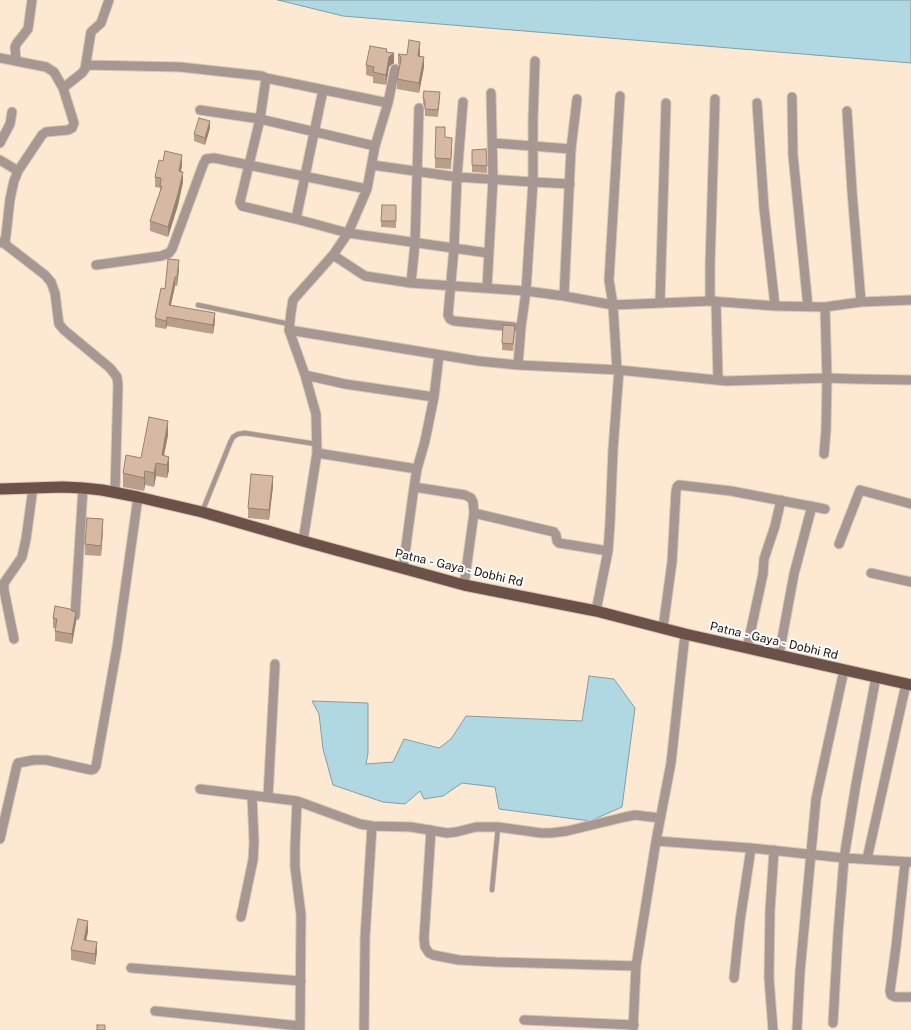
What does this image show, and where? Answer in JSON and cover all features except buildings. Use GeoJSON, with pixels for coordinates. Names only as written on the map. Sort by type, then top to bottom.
{"type":"FeatureCollection","features":[{"type":"Feature","properties":{"kind":"main road","name":"Patna - Gaya - Dobhi Rd"},"geometry":{"type":"LineString","coordinates":[[0,489],[63,487],[115,492],[202,512],[464,585],[596,611],[685,634],[908,685]]}},
{"type":"Feature","properties":{"kind":"street"},"geometry":{"type":"LineString","coordinates":[[16,61],[15,47],[28,28],[32,0]]}},
{"type":"Feature","properties":{"kind":"street"},"geometry":{"type":"LineString","coordinates":[[62,88],[85,69],[91,32],[101,23],[109,0]]}},
{"type":"Feature","properties":{"kind":"street"},"geometry":{"type":"LineString","coordinates":[[0,58],[46,67],[54,72],[62,88],[74,123],[72,128],[68,130],[46,132],[42,135],[18,171],[10,199],[3,243],[46,274],[55,293],[59,324],[64,330],[110,368],[117,377],[115,492]]}},
{"type":"Feature","properties":{"kind":"street"},"geometry":{"type":"LineString","coordinates":[[518,365],[526,291],[532,182],[535,60]]}},
{"type":"Feature","properties":{"kind":"street"},"geometry":{"type":"LineString","coordinates":[[86,65],[180,67],[262,76],[388,103]]}},
{"type":"Feature","properties":{"kind":"street"},"geometry":{"type":"LineString","coordinates":[[303,541],[317,453],[316,414],[289,327],[293,300],[333,255],[348,233],[366,189],[375,146],[388,103],[395,70]]}},
{"type":"Feature","properties":{"kind":"street"},"geometry":{"type":"LineString","coordinates":[[266,78],[260,120],[240,202],[242,206],[348,233],[488,254]]}},
{"type":"Feature","properties":{"kind":"street"},"geometry":{"type":"LineString","coordinates":[[296,219],[323,90]]}},
{"type":"Feature","properties":{"kind":"street"},"geometry":{"type":"LineString","coordinates":[[487,288],[493,179],[491,93]]}},
{"type":"Feature","properties":{"kind":"street"},"geometry":{"type":"LineString","coordinates":[[596,611],[608,551],[618,370],[613,305],[609,280],[620,96]]}},
{"type":"Feature","properties":{"kind":"street"},"geometry":{"type":"LineString","coordinates":[[792,96],[793,155],[808,307]]}},
{"type":"Feature","properties":{"kind":"street"},"geometry":{"type":"LineString","coordinates":[[564,296],[572,149],[577,98]]}},
{"type":"Feature","properties":{"kind":"street"},"geometry":{"type":"LineString","coordinates":[[715,99],[710,266],[718,380]]}},
{"type":"Feature","properties":{"kind":"street"},"geometry":{"type":"LineString","coordinates":[[464,102],[457,177],[454,248],[448,315],[450,319],[454,321],[521,327]]}},
{"type":"Feature","properties":{"kind":"street"},"geometry":{"type":"LineString","coordinates":[[660,302],[666,103]]}},
{"type":"Feature","properties":{"kind":"street"},"geometry":{"type":"LineString","coordinates":[[757,104],[764,208],[775,306]]}},
{"type":"Feature","properties":{"kind":"street"},"geometry":{"type":"LineString","coordinates":[[411,283],[415,243],[419,108]]}},
{"type":"Feature","properties":{"kind":"street"},"geometry":{"type":"LineString","coordinates":[[200,110],[260,120],[375,146]]}},
{"type":"Feature","properties":{"kind":"street"},"geometry":{"type":"LineString","coordinates":[[847,111],[861,302]]}},
{"type":"Feature","properties":{"kind":"street"},"geometry":{"type":"LineString","coordinates":[[0,142],[10,124],[12,112]]}},
{"type":"Feature","properties":{"kind":"street"},"geometry":{"type":"LineString","coordinates":[[493,143],[572,149]]}},
{"type":"Feature","properties":{"kind":"street"},"geometry":{"type":"LineString","coordinates":[[96,265],[161,256],[170,253],[206,159],[214,158],[366,189]]}},
{"type":"Feature","properties":{"kind":"street"},"geometry":{"type":"LineString","coordinates":[[0,160],[18,171]]}},
{"type":"Feature","properties":{"kind":"street"},"geometry":{"type":"LineString","coordinates":[[372,165],[457,177],[570,184]]}},
{"type":"Feature","properties":{"kind":"street"},"geometry":{"type":"LineString","coordinates":[[333,255],[365,276],[411,283],[526,291],[613,305],[713,301],[775,306],[825,307],[861,302],[911,300]]}},
{"type":"Feature","properties":{"kind":"street"},"geometry":{"type":"LineString","coordinates":[[824,454],[827,378],[825,307]]}},
{"type":"Feature","properties":{"kind":"street"},"geometry":{"type":"LineString","coordinates":[[289,327],[439,355],[518,365],[618,370],[726,381],[827,378],[911,380]]}},
{"type":"Feature","properties":{"kind":"street"},"geometry":{"type":"LineString","coordinates":[[403,568],[417,469],[425,441],[434,397],[439,355]]}},
{"type":"Feature","properties":{"kind":"street"},"geometry":{"type":"LineString","coordinates":[[305,375],[345,384],[434,397]]}},
{"type":"Feature","properties":{"kind":"street"},"geometry":{"type":"LineString","coordinates":[[317,453],[417,469]]}},
{"type":"Feature","properties":{"kind":"street"},"geometry":{"type":"LineString","coordinates":[[663,628],[672,562],[676,492],[679,485],[724,490],[825,508]]}},
{"type":"Feature","properties":{"kind":"street"},"geometry":{"type":"LineString","coordinates":[[414,487],[465,495],[471,498],[474,502],[474,513],[464,585]]}},
{"type":"Feature","properties":{"kind":"street"},"geometry":{"type":"LineString","coordinates":[[14,639],[4,590],[4,583],[22,557],[33,488]]}},
{"type":"Feature","properties":{"kind":"street"},"geometry":{"type":"LineString","coordinates":[[76,616],[83,488]]}},
{"type":"Feature","properties":{"kind":"street"},"geometry":{"type":"LineString","coordinates":[[840,544],[860,490],[911,504]]}},
{"type":"Feature","properties":{"kind":"street"},"geometry":{"type":"LineString","coordinates":[[0,839],[17,765],[34,760],[46,760],[91,770],[96,766],[117,647],[138,497]]}},
{"type":"Feature","properties":{"kind":"street"},"geometry":{"type":"LineString","coordinates":[[747,648],[763,574],[764,559],[775,526],[781,500]]}},
{"type":"Feature","properties":{"kind":"street"},"geometry":{"type":"LineString","coordinates":[[778,655],[794,574],[812,506]]}},
{"type":"Feature","properties":{"kind":"street"},"geometry":{"type":"LineString","coordinates":[[474,513],[554,532],[559,543],[608,551]]}},
{"type":"Feature","properties":{"kind":"street"},"geometry":{"type":"LineString","coordinates":[[871,573],[911,582]]}},
{"type":"Feature","properties":{"kind":"street"},"geometry":{"type":"LineString","coordinates":[[524,1020],[634,1027],[636,966],[656,841],[671,764],[685,634]]}},
{"type":"Feature","properties":{"kind":"street"},"geometry":{"type":"LineString","coordinates":[[268,797],[275,664]]}},
{"type":"Feature","properties":{"kind":"street"},"geometry":{"type":"LineString","coordinates":[[798,1029],[800,972],[816,799],[844,670]]}},
{"type":"Feature","properties":{"kind":"street"},"geometry":{"type":"LineString","coordinates":[[833,1023],[844,858],[876,677]]}},
{"type":"Feature","properties":{"kind":"street"},"geometry":{"type":"LineString","coordinates":[[867,859],[908,685]]}},
{"type":"Feature","properties":{"kind":"street"},"geometry":{"type":"LineString","coordinates":[[200,789],[297,801],[355,822],[372,826],[411,827],[452,833],[476,827],[498,827],[541,833],[567,832],[635,815],[660,818]]}},
{"type":"Feature","properties":{"kind":"street"},"geometry":{"type":"LineString","coordinates":[[241,916],[253,860],[252,795]]}},
{"type":"Feature","properties":{"kind":"street"},"geometry":{"type":"LineString","coordinates":[[155,1012],[300,1028],[301,915],[295,867],[297,801]]}},
{"type":"Feature","properties":{"kind":"street"},"geometry":{"type":"LineString","coordinates":[[364,1030],[365,938],[372,826]]}},
{"type":"Feature","properties":{"kind":"street"},"geometry":{"type":"LineString","coordinates":[[431,830],[424,939],[425,948],[432,955],[459,960],[496,962],[636,966]]}},
{"type":"Feature","properties":{"kind":"street"},"geometry":{"type":"LineString","coordinates":[[656,841],[774,850],[844,858],[908,862],[890,991],[894,997],[911,998]]}},
{"type":"Feature","properties":{"kind":"street"},"geometry":{"type":"LineString","coordinates":[[734,978],[740,921],[751,848]]}},
{"type":"Feature","properties":{"kind":"street"},"geometry":{"type":"LineString","coordinates":[[773,1030],[769,978],[770,911],[774,850]]}},
{"type":"Feature","properties":{"kind":"street"},"geometry":{"type":"LineString","coordinates":[[131,968],[301,981]]}},
{"type":"Feature","properties":{"kind":"lane"},"geometry":{"type":"LineString","coordinates":[[198,305],[289,327]]}},
{"type":"Feature","properties":{"kind":"lane"},"geometry":{"type":"LineString","coordinates":[[202,512],[230,443],[233,437],[238,434],[244,433],[316,444]]}},
{"type":"Feature","properties":{"kind":"lane"},"geometry":{"type":"LineString","coordinates":[[492,890],[498,827]]}},
{"type":"Feature","properties":{"kind":"water"},"geometry":{"type":"Polygon","coordinates":[[[278,0],[911,0],[911,63],[343,16],[278,0]]]}},
{"type":"Feature","properties":{"kind":"water"},"geometry":{"type":"Polygon","coordinates":[[[589,676],[614,679],[635,708],[622,807],[590,821],[499,809],[495,787],[462,783],[443,796],[424,799],[420,791],[405,804],[383,802],[333,785],[323,749],[319,714],[312,701],[368,703],[368,753],[366,764],[393,762],[404,739],[439,748],[451,739],[466,716],[582,721],[589,676]]]}}]}
